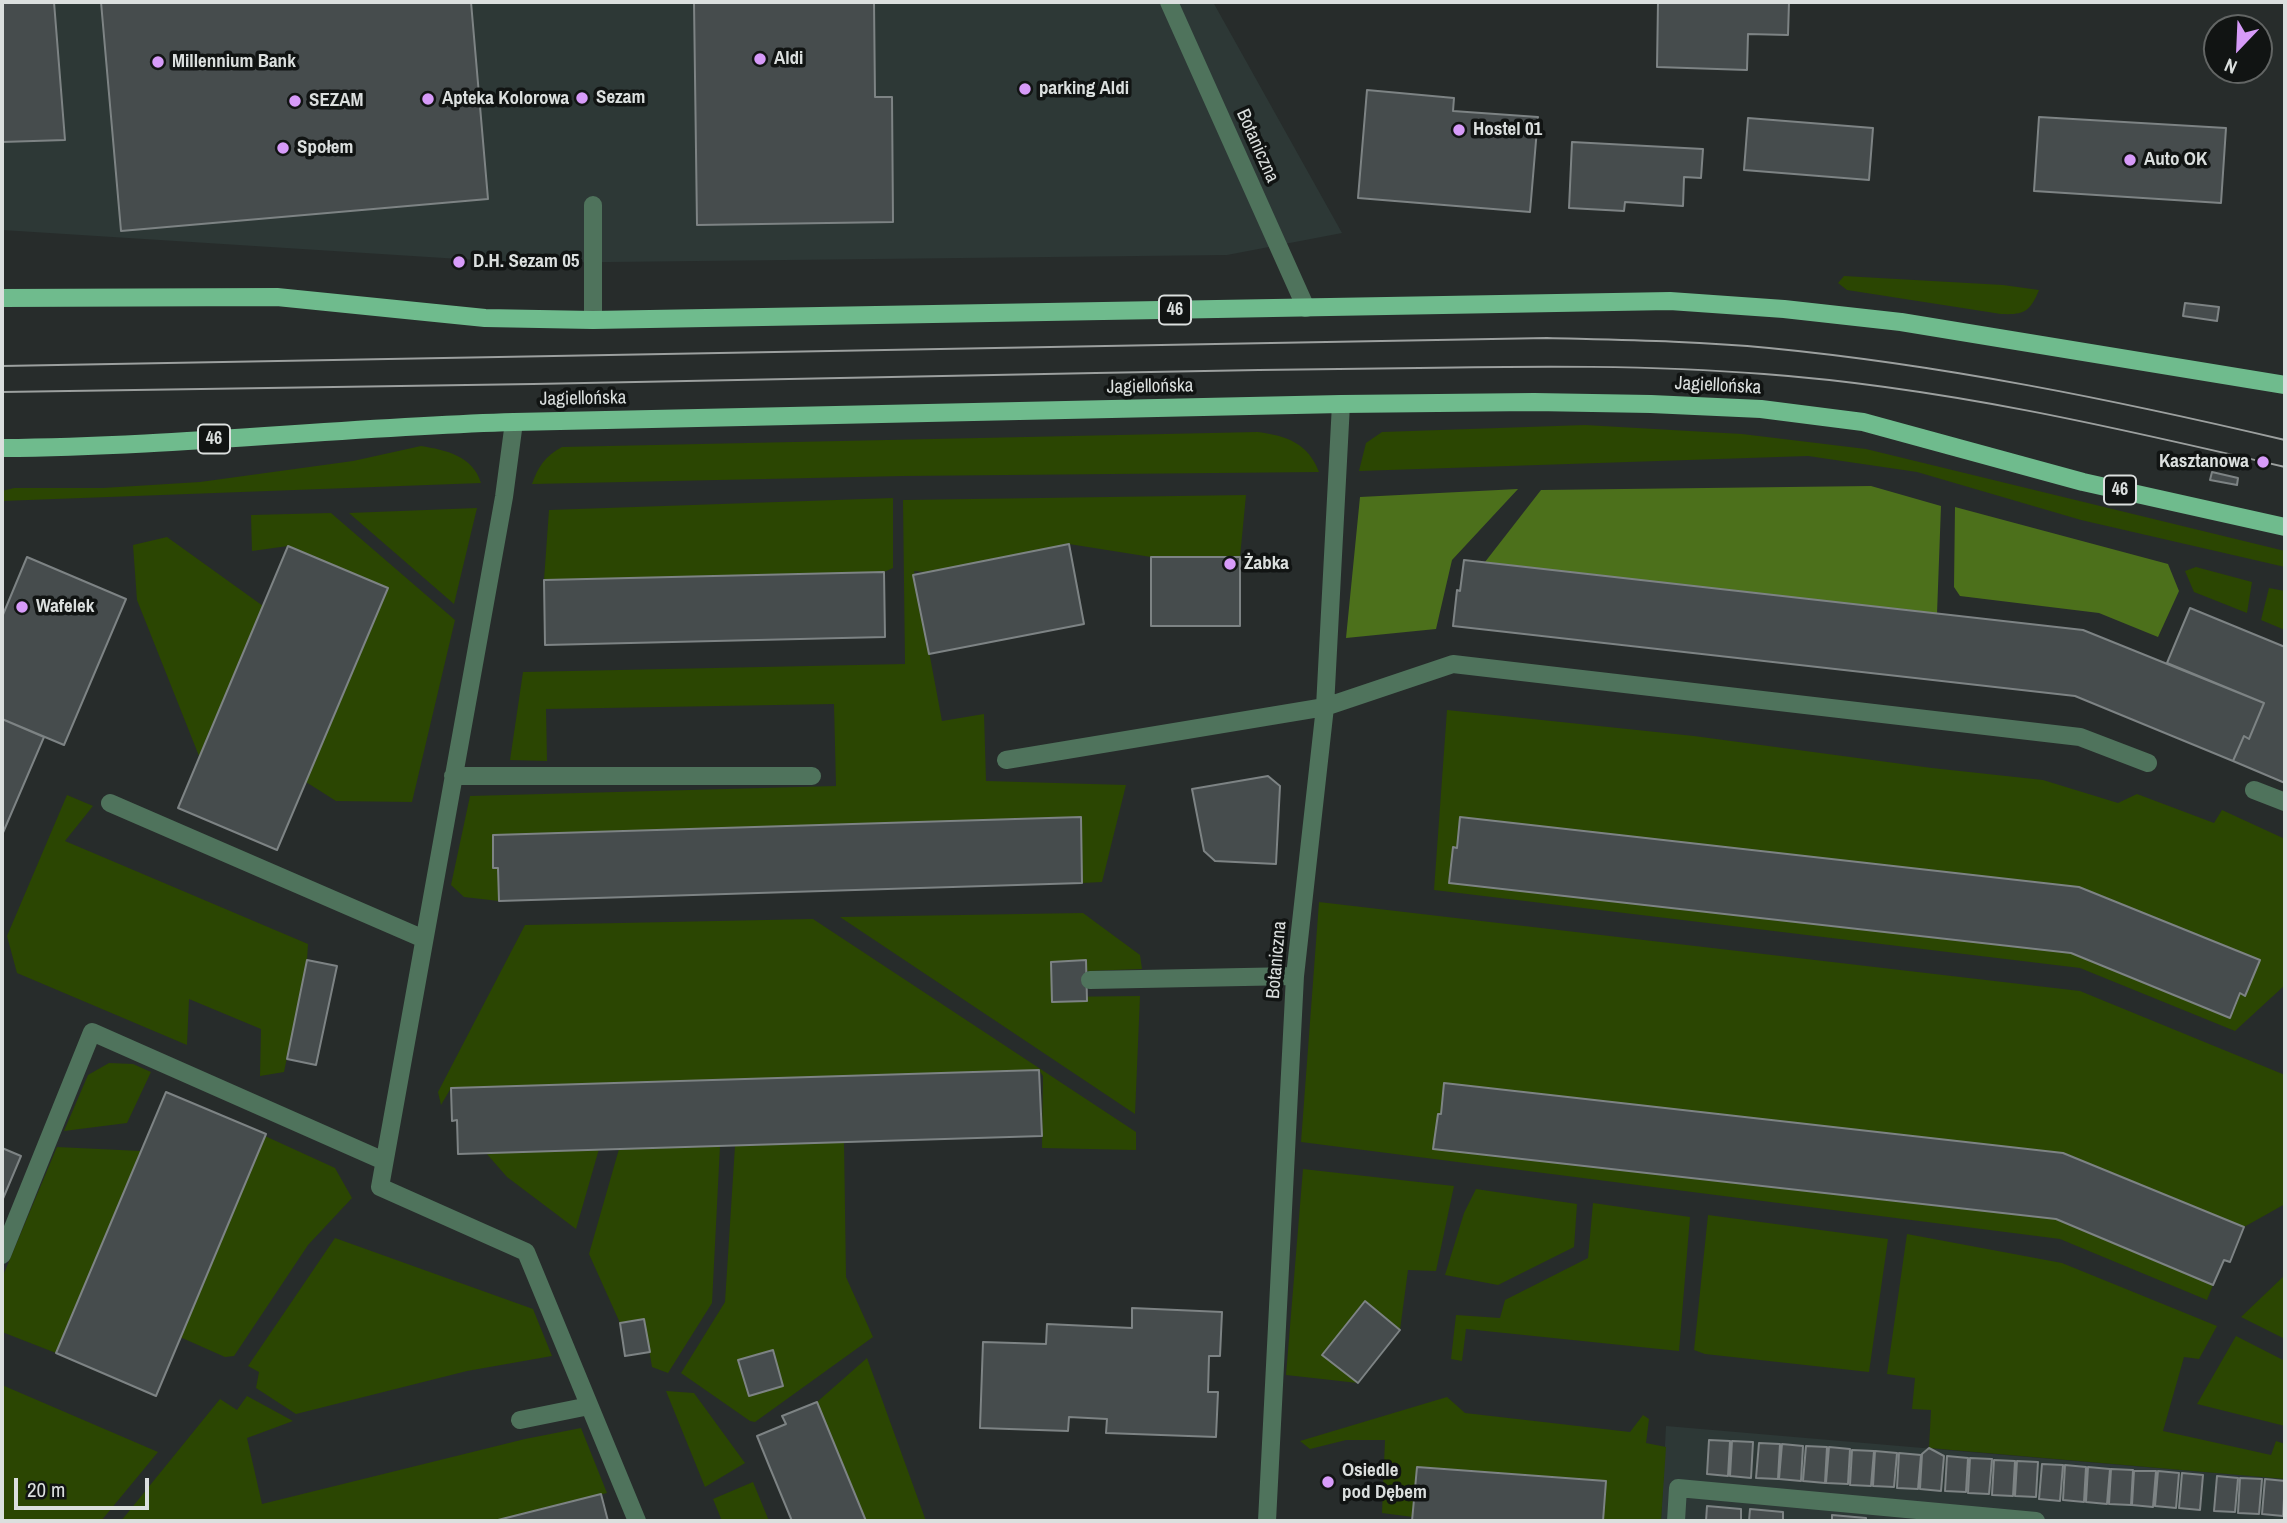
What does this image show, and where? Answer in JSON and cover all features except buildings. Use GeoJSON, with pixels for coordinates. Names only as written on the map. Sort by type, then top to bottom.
{"type":"FeatureCollection","features":[{"type":"Feature","properties":{"kind":"main road","name":"46"},"geometry":{"type":"LineString","coordinates":[[2,298],[277,298],[485,318],[593,320],[1670,301],[1784,309],[1900,322],[2285,385]]}},
{"type":"Feature","properties":{"kind":"main road","name":"Jagiellońska"},"geometry":{"type":"LineString","coordinates":[[2,448],[92,447],[426,424],[1341,404],[1651,404],[1761,409],[1863,422],[2082,482],[2285,527]]}},
{"type":"Feature","properties":{"kind":"street","name":"Botaniczna"},"geometry":{"type":"LineString","coordinates":[[1169,2],[1306,308]]}},
{"type":"Feature","properties":{"kind":"street"},"geometry":{"type":"LineString","coordinates":[[593,205],[593,320]]}},
{"type":"Feature","properties":{"kind":"street","name":"Botaniczna"},"geometry":{"type":"LineString","coordinates":[[1267,1521],[1295,976],[1325,707],[1341,404]]}},
{"type":"Feature","properties":{"kind":"street"},"geometry":{"type":"LineString","coordinates":[[514,422],[504,497],[380,1187],[526,1252],[637,1521]]}},
{"type":"Feature","properties":{"kind":"street"},"geometry":{"type":"LineString","coordinates":[[1006,760],[1325,707],[1453,664],[2080,737],[2148,763]]}},
{"type":"Feature","properties":{"kind":"street"},"geometry":{"type":"LineString","coordinates":[[453,776],[812,776]]}},
{"type":"Feature","properties":{"kind":"street"},"geometry":{"type":"LineString","coordinates":[[2254,790],[2285,802]]}},
{"type":"Feature","properties":{"kind":"street"},"geometry":{"type":"LineString","coordinates":[[110,803],[424,939]]}},
{"type":"Feature","properties":{"kind":"street"},"geometry":{"type":"LineString","coordinates":[[1090,980],[1295,976]]}},
{"type":"Feature","properties":{"kind":"street"},"geometry":{"type":"LineString","coordinates":[[2,1255],[92,1032],[384,1161]]}},
{"type":"Feature","properties":{"kind":"street"},"geometry":{"type":"LineString","coordinates":[[520,1420],[589,1406]]}},
{"type":"Feature","properties":{"kind":"street"},"geometry":{"type":"LineString","coordinates":[[1676,1521],[1678,1488],[1928,1517],[2036,1521]]}},
{"type":"Feature","properties":{"kind":"shaded area"},"geometry":{"type":"Polygon","coordinates":[[[2,2],[1213,2],[1342,233],[1227,255],[523,263],[2,230],[2,2]]]}},
{"type":"Feature","properties":{"kind":"shaded area"},"geometry":{"type":"Polygon","coordinates":[[[1666,1426],[2285,1479],[2285,1521],[1661,1521],[1666,1426]]]}},
{"type":"Feature","properties":{"kind":"green space"},"geometry":{"type":"Polygon","coordinates":[[[1844,276],[2003,285],[2039,290],[2025,311],[2001,314],[1847,290],[1838,283],[1844,276]]]}},
{"type":"Feature","properties":{"kind":"green space"},"geometry":{"type":"Polygon","coordinates":[[[1585,425],[1742,434],[1866,449],[2285,551],[2285,567],[2081,520],[1917,472],[1808,456],[1359,471],[1366,443],[1382,432],[1585,425]]]}},
{"type":"Feature","properties":{"kind":"green space"},"geometry":{"type":"Polygon","coordinates":[[[1258,432],[1287,439],[1303,448],[1319,472],[904,476],[532,484],[543,462],[562,447],[1258,432]]]}},
{"type":"Feature","properties":{"kind":"green space"},"geometry":{"type":"Polygon","coordinates":[[[421,446],[449,452],[465,460],[472,466],[481,483],[2,501],[2,491],[14,488],[103,488],[200,482],[353,461],[421,446]]]}},
{"type":"Feature","properties":{"kind":"green space"},"geometry":{"type":"Polygon","coordinates":[[[1871,486],[1941,506],[1937,614],[1485,562],[1541,490],[1871,486]]]}},
{"type":"Feature","properties":{"kind":"green space"},"geometry":{"type":"Polygon","coordinates":[[[1518,489],[1452,560],[1436,629],[1346,638],[1360,497],[1518,489]]]}},
{"type":"Feature","properties":{"kind":"green space"},"geometry":{"type":"Polygon","coordinates":[[[1246,495],[1240,557],[1151,557],[1069,544],[927,572],[914,571],[942,721],[984,714],[986,781],[1126,785],[1102,882],[1082,883],[1080,817],[493,835],[493,868],[498,868],[499,901],[464,897],[451,885],[470,796],[836,786],[834,704],[546,709],[547,761],[510,760],[523,672],[905,664],[903,500],[1246,495]]]}},
{"type":"Feature","properties":{"kind":"green space"},"geometry":{"type":"Polygon","coordinates":[[[893,498],[893,568],[884,572],[544,580],[549,510],[893,498]]]}},
{"type":"Feature","properties":{"kind":"green space"},"geometry":{"type":"Polygon","coordinates":[[[1955,507],[2168,564],[2179,591],[2158,637],[2099,613],[1960,596],[1954,587],[1955,507]]]}},
{"type":"Feature","properties":{"kind":"green space"},"geometry":{"type":"Polygon","coordinates":[[[477,508],[454,604],[349,513],[477,508]]]}},
{"type":"Feature","properties":{"kind":"green space"},"geometry":{"type":"Polygon","coordinates":[[[331,513],[455,620],[412,802],[336,801],[306,782],[388,589],[288,546],[252,551],[251,515],[331,513]]]}},
{"type":"Feature","properties":{"kind":"green space"},"geometry":{"type":"Polygon","coordinates":[[[167,537],[263,606],[199,756],[137,600],[133,545],[167,537]]]}},
{"type":"Feature","properties":{"kind":"green space"},"geometry":{"type":"Polygon","coordinates":[[[2196,567],[2252,582],[2247,613],[2194,592],[2185,571],[2196,567]]]}},
{"type":"Feature","properties":{"kind":"green space"},"geometry":{"type":"Polygon","coordinates":[[[2269,588],[2285,591],[2285,630],[2261,620],[2269,588]]]}},
{"type":"Feature","properties":{"kind":"green space"},"geometry":{"type":"Polygon","coordinates":[[[1447,710],[1694,736],[2043,780],[2118,803],[2137,794],[2214,823],[2222,810],[2285,839],[2285,985],[2235,1031],[2080,968],[1434,890],[1447,710]]]}},
{"type":"Feature","properties":{"kind":"green space"},"geometry":{"type":"Polygon","coordinates":[[[67,795],[93,806],[65,841],[308,944],[284,1072],[260,1076],[261,1029],[189,999],[187,1045],[17,973],[7,936],[67,795]]]}},
{"type":"Feature","properties":{"kind":"green space"},"geometry":{"type":"Polygon","coordinates":[[[1319,902],[2080,991],[2285,1075],[2285,1204],[2244,1227],[2230,1262],[2223,1260],[2207,1300],[2060,1239],[1301,1142],[1319,902]]]}},
{"type":"Feature","properties":{"kind":"green space"},"geometry":{"type":"Polygon","coordinates":[[[1083,913],[1140,955],[1142,969],[1086,971],[1086,961],[1051,962],[1052,997],[1140,996],[1135,1114],[840,917],[1083,913]]]}},
{"type":"Feature","properties":{"kind":"green space"},"geometry":{"type":"Polygon","coordinates":[[[813,919],[1136,1132],[1136,1150],[1042,1148],[1043,1076],[1039,1070],[451,1088],[441,1105],[438,1092],[525,925],[813,919]]]}},
{"type":"Feature","properties":{"kind":"green space"},"geometry":{"type":"Polygon","coordinates":[[[109,1063],[133,1064],[151,1072],[127,1123],[64,1131],[88,1075],[109,1063]]]}},
{"type":"Feature","properties":{"kind":"green space"},"geometry":{"type":"Polygon","coordinates":[[[265,1136],[335,1168],[352,1198],[308,1245],[234,1356],[225,1357],[180,1337],[265,1136]]]}},
{"type":"Feature","properties":{"kind":"green space"},"geometry":{"type":"Polygon","coordinates":[[[844,1142],[846,1277],[873,1337],[755,1422],[750,1421],[681,1373],[725,1302],[735,1146],[844,1142]]]}},
{"type":"Feature","properties":{"kind":"green space"},"geometry":{"type":"Polygon","coordinates":[[[720,1146],[712,1303],[668,1373],[652,1367],[644,1319],[620,1323],[589,1254],[619,1149],[720,1146]]]}},
{"type":"Feature","properties":{"kind":"green space"},"geometry":{"type":"Polygon","coordinates":[[[57,1147],[141,1151],[56,1353],[2,1332],[2,1278],[57,1147]]]}},
{"type":"Feature","properties":{"kind":"green space"},"geometry":{"type":"Polygon","coordinates":[[[599,1149],[576,1229],[507,1177],[486,1153],[599,1149]]]}},
{"type":"Feature","properties":{"kind":"green space"},"geometry":{"type":"Polygon","coordinates":[[[1303,1169],[1454,1186],[1436,1271],[1408,1270],[1400,1330],[1358,1383],[1286,1375],[1303,1169]]]}},
{"type":"Feature","properties":{"kind":"green space"},"geometry":{"type":"Polygon","coordinates":[[[1476,1189],[1577,1204],[1574,1247],[1498,1285],[1445,1275],[1464,1213],[1476,1189]]]}},
{"type":"Feature","properties":{"kind":"green space"},"geometry":{"type":"Polygon","coordinates":[[[1593,1203],[1690,1217],[1679,1351],[1466,1329],[1462,1361],[1451,1359],[1456,1315],[1500,1318],[1505,1300],[1588,1258],[1593,1203]]]}},
{"type":"Feature","properties":{"kind":"green space"},"geometry":{"type":"Polygon","coordinates":[[[1708,1215],[1888,1239],[1869,1372],[1705,1354],[1694,1350],[1708,1215]]]}},
{"type":"Feature","properties":{"kind":"green space"},"geometry":{"type":"Polygon","coordinates":[[[1907,1234],[2062,1263],[2217,1326],[2199,1359],[2184,1357],[2163,1431],[2271,1455],[2276,1441],[2285,1444],[2285,1479],[1929,1448],[1931,1410],[1912,1409],[1915,1378],[1887,1374],[1907,1234]]]}},
{"type":"Feature","properties":{"kind":"green space"},"geometry":{"type":"Polygon","coordinates":[[[335,1238],[533,1309],[552,1356],[467,1371],[296,1414],[256,1388],[259,1372],[248,1366],[335,1238]]]}},
{"type":"Feature","properties":{"kind":"green space"},"geometry":{"type":"Polygon","coordinates":[[[2285,1275],[2285,1339],[2241,1317],[2285,1275]]]}},
{"type":"Feature","properties":{"kind":"green space"},"geometry":{"type":"Polygon","coordinates":[[[2236,1336],[2285,1361],[2285,1426],[2197,1404],[2236,1336]]]}},
{"type":"Feature","properties":{"kind":"green space"},"geometry":{"type":"Polygon","coordinates":[[[867,1358],[926,1521],[866,1521],[817,1402],[867,1358]]]}},
{"type":"Feature","properties":{"kind":"green space"},"geometry":{"type":"Polygon","coordinates":[[[2,1385],[158,1452],[101,1521],[2,1521],[2,1385]]]}},
{"type":"Feature","properties":{"kind":"green space"},"geometry":{"type":"Polygon","coordinates":[[[666,1391],[694,1393],[745,1463],[705,1487],[666,1391]]]}},
{"type":"Feature","properties":{"kind":"green space"},"geometry":{"type":"Polygon","coordinates":[[[247,1396],[293,1421],[247,1438],[262,1504],[525,1439],[581,1428],[607,1493],[494,1521],[121,1521],[220,1399],[237,1410],[247,1396]]]}},
{"type":"Feature","properties":{"kind":"green space"},"geometry":{"type":"Polygon","coordinates":[[[1447,1397],[1465,1413],[1630,1432],[1643,1415],[1649,1419],[1646,1443],[1666,1447],[1661,1521],[1603,1521],[1605,1481],[1417,1467],[1413,1517],[1382,1513],[1385,1440],[1346,1440],[1310,1449],[1300,1441],[1447,1397]]]}},
{"type":"Feature","properties":{"kind":"green space"},"geometry":{"type":"Polygon","coordinates":[[[753,1482],[769,1521],[722,1521],[713,1499],[753,1482]]]}},
{"type":"Feature","properties":{"kind":"tram line"},"geometry":{"type":"LineString","coordinates":[[2,366],[1547,338],[1630,340],[1769,348],[1899,364],[2028,385],[2285,440]]}},
{"type":"Feature","properties":{"kind":"tram line"},"geometry":{"type":"LineString","coordinates":[[2,392],[1338,369],[1678,369],[1764,374],[1896,388],[2091,423],[2285,467]]}},
{"type":"Feature","properties":{"kind":"place","name":"Aldi"},"geometry":{"type":"Point","coordinates":[760,59]}},
{"type":"Feature","properties":{"kind":"place","name":"Millennium Bank"},"geometry":{"type":"Point","coordinates":[158,62]}},
{"type":"Feature","properties":{"kind":"place","name":"parking Aldi"},"geometry":{"type":"Point","coordinates":[1025,89]}},
{"type":"Feature","properties":{"kind":"place","name":"Sezam"},"geometry":{"type":"Point","coordinates":[582,98]}},
{"type":"Feature","properties":{"kind":"place","name":"Apteka Kolorowa"},"geometry":{"type":"Point","coordinates":[428,99]}},
{"type":"Feature","properties":{"kind":"place","name":"SEZAM"},"geometry":{"type":"Point","coordinates":[295,101]}},
{"type":"Feature","properties":{"kind":"place","name":"Hostel 01"},"geometry":{"type":"Point","coordinates":[1459,130]}},
{"type":"Feature","properties":{"kind":"place","name":"Społem"},"geometry":{"type":"Point","coordinates":[283,148]}},
{"type":"Feature","properties":{"kind":"place","name":"Auto OK"},"geometry":{"type":"Point","coordinates":[2130,160]}},
{"type":"Feature","properties":{"kind":"place","name":"D.H. Sezam 05"},"geometry":{"type":"Point","coordinates":[459,262]}},
{"type":"Feature","properties":{"kind":"place","name":"Kasztanowa"},"geometry":{"type":"Point","coordinates":[2263,462]}},
{"type":"Feature","properties":{"kind":"place","name":"Żabka"},"geometry":{"type":"Point","coordinates":[1230,564]}},
{"type":"Feature","properties":{"kind":"place","name":"Wafelek"},"geometry":{"type":"Point","coordinates":[22,607]}},
{"type":"Feature","properties":{"kind":"place","name":"Osiedle pod Dębem"},"geometry":{"type":"Point","coordinates":[1328,1482]}}]}
